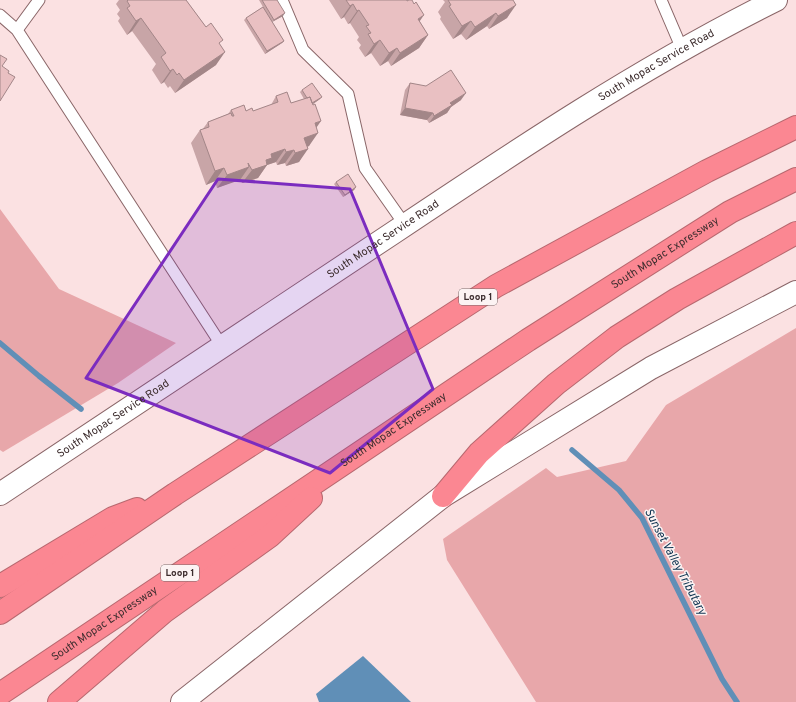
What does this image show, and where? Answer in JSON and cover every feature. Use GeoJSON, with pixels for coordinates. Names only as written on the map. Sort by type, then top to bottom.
{"type":"FeatureCollection","features":[{"type":"Feature","properties":{"kind":"highway","name":"Loop 1"},"geometry":{"type":"LineString","coordinates":[[0,613],[175,494],[496,286],[707,171],[796,127]]}},
{"type":"Feature","properties":{"kind":"highway","name":"South Mopac Expressway"},"geometry":{"type":"LineString","coordinates":[[0,694],[528,340],[730,212],[796,179]]}},
{"type":"Feature","properties":{"kind":"highway"},"geometry":{"type":"LineString","coordinates":[[443,496],[479,453],[556,384],[617,338],[677,299],[796,233]]}},
{"type":"Feature","properties":{"kind":"highway"},"geometry":{"type":"LineString","coordinates":[[59,702],[165,611],[270,536],[361,452]]}},
{"type":"Feature","properties":{"kind":"highway"},"geometry":{"type":"LineString","coordinates":[[0,586],[113,518],[175,494]]}},
{"type":"Feature","properties":{"kind":"main road","name":"South Mopac Service Road"},"geometry":{"type":"LineString","coordinates":[[0,494],[405,225],[588,106],[682,49],[776,0]]}},
{"type":"Feature","properties":{"kind":"main road"},"geometry":{"type":"LineString","coordinates":[[182,702],[443,496],[651,368],[796,292]]}},
{"type":"Feature","properties":{"kind":"lane"},"geometry":{"type":"LineString","coordinates":[[18,30],[39,0]]}},
{"type":"Feature","properties":{"kind":"lane"},"geometry":{"type":"LineString","coordinates":[[282,0],[303,50],[348,94],[365,168],[405,225]]}},
{"type":"Feature","properties":{"kind":"lane"},"geometry":{"type":"LineString","coordinates":[[661,0],[682,49]]}},
{"type":"Feature","properties":{"kind":"lane"},"geometry":{"type":"LineString","coordinates":[[0,15],[18,30],[222,346]]}},
{"type":"Feature","properties":{"kind":"highlighted area"},"geometry":{"type":"Polygon","coordinates":[[[218,179],[350,189],[433,389],[330,473],[86,378],[218,179]]]}},
{"type":"Feature","properties":{"kind":"shaded area"},"geometry":{"type":"Polygon","coordinates":[[[0,209],[59,289],[176,343],[118,383],[3,452],[0,450],[0,209]]]}},
{"type":"Feature","properties":{"kind":"shaded area"},"geometry":{"type":"Polygon","coordinates":[[[796,328],[796,702],[536,702],[447,560],[443,539],[546,468],[557,477],[626,461],[666,405],[796,328]]]}},
{"type":"Feature","properties":{"kind":"water"},"geometry":{"type":"Polygon","coordinates":[[[363,656],[411,702],[319,702],[316,694],[363,656]]]}},
{"type":"Feature","properties":{"kind":"building"},"geometry":{"type":"Polygon","coordinates":[[[186,0],[206,27],[211,23],[223,40],[219,43],[225,52],[184,80],[179,73],[177,75],[173,69],[170,71],[161,57],[166,53],[141,18],[136,21],[127,8],[130,6],[127,1],[186,0]]]}},
{"type":"Feature","properties":{"kind":"building"},"geometry":{"type":"Polygon","coordinates":[[[262,0],[277,0],[285,13],[274,20],[262,0]]]}},
{"type":"Feature","properties":{"kind":"building"},"geometry":{"type":"Polygon","coordinates":[[[346,0],[412,0],[414,4],[416,2],[424,15],[418,19],[428,35],[400,53],[397,48],[389,53],[380,40],[374,44],[368,34],[371,33],[366,26],[369,25],[359,10],[357,11],[353,4],[350,6],[346,0]]]}},
{"type":"Feature","properties":{"kind":"building"},"geometry":{"type":"Polygon","coordinates":[[[448,0],[513,0],[516,5],[498,16],[496,13],[475,27],[471,21],[462,26],[449,6],[451,5],[448,0]]]}},
{"type":"Feature","properties":{"kind":"building"},"geometry":{"type":"Polygon","coordinates":[[[263,7],[284,41],[267,51],[246,18],[263,7]]]}},
{"type":"Feature","properties":{"kind":"building"},"geometry":{"type":"Polygon","coordinates":[[[0,55],[7,59],[2,66],[9,71],[8,73],[15,77],[0,101],[0,55]]]}},
{"type":"Feature","properties":{"kind":"building"},"geometry":{"type":"Polygon","coordinates":[[[451,70],[466,93],[450,103],[452,105],[434,116],[433,113],[405,108],[410,83],[426,86],[451,70]]]}},
{"type":"Feature","properties":{"kind":"building"},"geometry":{"type":"Polygon","coordinates":[[[312,83],[322,97],[312,103],[310,97],[307,98],[302,90],[312,83]]]}},
{"type":"Feature","properties":{"kind":"building"},"geometry":{"type":"Polygon","coordinates":[[[287,92],[291,103],[310,97],[313,105],[315,104],[321,121],[315,123],[318,133],[304,138],[308,149],[295,153],[294,150],[286,152],[285,149],[271,154],[272,158],[266,160],[267,165],[252,170],[248,163],[249,167],[227,175],[224,168],[215,171],[200,130],[209,127],[208,122],[231,113],[232,116],[234,116],[231,110],[244,105],[246,111],[252,108],[253,111],[278,102],[276,96],[287,92]]]}},
{"type":"Feature","properties":{"kind":"building"},"geometry":{"type":"Polygon","coordinates":[[[348,174],[356,187],[345,195],[336,182],[348,174]]]}},
{"type":"Feature","properties":{"kind":"waterway","name":"Sunset Valley Tributary"},"geometry":{"type":"LineString","coordinates":[[0,343],[81,409]]}},
{"type":"Feature","properties":{"kind":"waterway","name":"Sunset Valley Tributary"},"geometry":{"type":"LineString","coordinates":[[572,450],[619,490],[642,518],[722,679],[737,702]]}}]}
